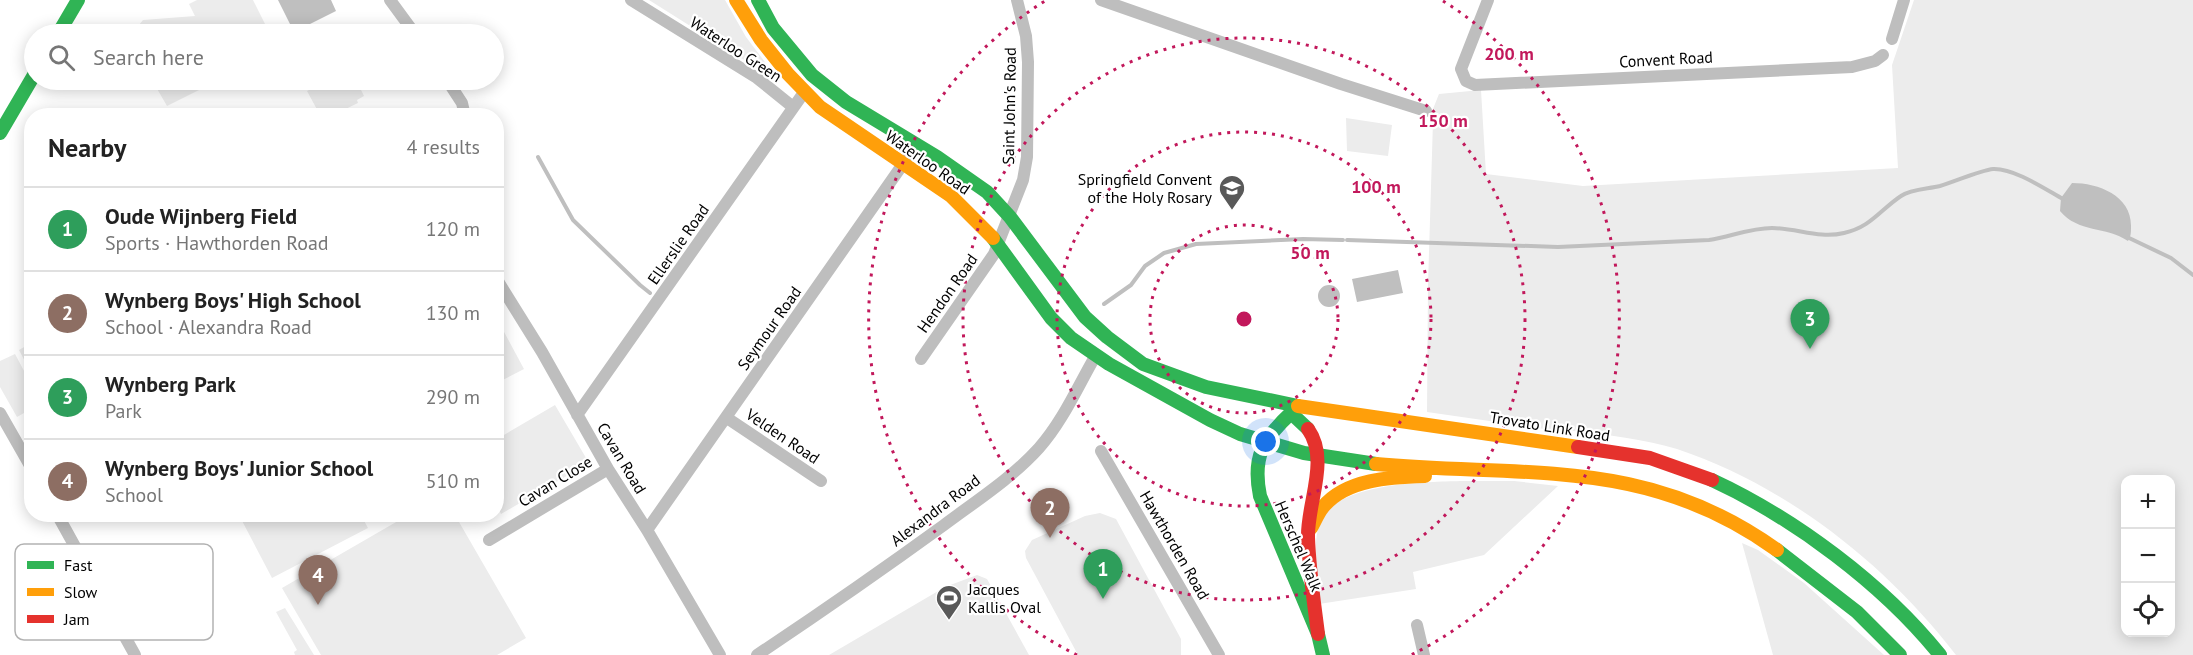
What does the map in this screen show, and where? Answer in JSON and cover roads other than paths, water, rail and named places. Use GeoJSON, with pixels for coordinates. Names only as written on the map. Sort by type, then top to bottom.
{"type":"FeatureCollection","features":[{"type":"Feature","properties":{"kind":"main road"},"geometry":{"type":"LineString","coordinates":[[64,24],[78,0]]}},
{"type":"Feature","properties":{"kind":"main road","name":"Waterloo Road"},"geometry":{"type":"LineString","coordinates":[[736,0],[761,40],[788,74],[820,107],[904,163],[969,211],[998,244],[1042,307],[1060,328],[1096,355]]}},
{"type":"Feature","properties":{"kind":"main road","name":"Waterloo Road"},"geometry":{"type":"LineString","coordinates":[[758,0],[772,28],[812,75],[846,102],[917,144],[976,183],[1010,217],[1074,303],[1107,337]]}},
{"type":"Feature","properties":{"kind":"main road"},"geometry":{"type":"LineString","coordinates":[[0,134],[25,90]]}},
{"type":"Feature","properties":{"kind":"main road","name":"Trovato Link Road"},"geometry":{"type":"LineString","coordinates":[[1107,337],[1143,364],[1181,379],[1231,393],[1294,405],[1650,458],[1681,466],[1712,478],[1772,511],[1888,599],[1940,655]]}},
{"type":"Feature","properties":{"kind":"main road"},"geometry":{"type":"LineString","coordinates":[[1096,355],[1238,433],[1318,456],[1414,467],[1551,472],[1607,479],[1641,485],[1703,506],[1736,522],[1789,558],[1872,627],[1900,655]]}},
{"type":"Feature","properties":{"kind":"main road"},"geometry":{"type":"LineString","coordinates":[[1181,379],[1189,387],[1207,396],[1291,413],[1335,418],[1362,415]]}},
{"type":"Feature","properties":{"kind":"main road"},"geometry":{"type":"LineString","coordinates":[[1265,442],[1291,413]]}},
{"type":"Feature","properties":{"kind":"main road"},"geometry":{"type":"LineString","coordinates":[[1291,413],[1306,426],[1312,435],[1317,445],[1318,456]]}},
{"type":"Feature","properties":{"kind":"main road","name":"Herschel Walk"},"geometry":{"type":"LineString","coordinates":[[1265,442],[1257,458],[1255,469],[1260,496],[1318,634]]}},
{"type":"Feature","properties":{"kind":"main road","name":"Herschel Walk"},"geometry":{"type":"LineString","coordinates":[[1318,456],[1308,534],[1310,576],[1323,655]]}},
{"type":"Feature","properties":{"kind":"main road"},"geometry":{"type":"LineString","coordinates":[[1308,534],[1325,504],[1349,489],[1380,481],[1460,474],[1474,469]]}},
{"type":"Feature","properties":{"kind":"street"},"geometry":{"type":"LineString","coordinates":[[390,0],[408,24]]}},
{"type":"Feature","properties":{"kind":"street","name":"Waterloo Green"},"geometry":{"type":"LineString","coordinates":[[631,0],[757,78],[793,107]]}},
{"type":"Feature","properties":{"kind":"street","name":"Saint John's Road"},"geometry":{"type":"LineString","coordinates":[[998,244],[1010,217],[1025,171],[1028,62],[1026,36],[1017,0]]}},
{"type":"Feature","properties":{"kind":"street"},"geometry":{"type":"LineString","coordinates":[[1101,0],[1341,84],[1426,111]]}},
{"type":"Feature","properties":{"kind":"street","name":"Convent Road"},"geometry":{"type":"LineString","coordinates":[[1488,0],[1461,65],[1463,78],[1475,84],[1852,67],[1875,61],[1883,55]]}},
{"type":"Feature","properties":{"kind":"street"},"geometry":{"type":"LineString","coordinates":[[1892,39],[1904,0]]}},
{"type":"Feature","properties":{"kind":"street"},"geometry":{"type":"LineString","coordinates":[[454,90],[463,108]]}},
{"type":"Feature","properties":{"kind":"street","name":"Ellerslie Road"},"geometry":{"type":"LineString","coordinates":[[577,415],[805,91]]}},
{"type":"Feature","properties":{"kind":"street","name":"Seymour Road"},"geometry":{"type":"LineString","coordinates":[[647,530],[917,144]]}},
{"type":"Feature","properties":{"kind":"street","name":"Hendon Road"},"geometry":{"type":"LineString","coordinates":[[921,359],[994,254],[998,244]]}},
{"type":"Feature","properties":{"kind":"street","name":"Cavan Road"},"geometry":{"type":"LineString","coordinates":[[504,291],[720,655]]}},
{"type":"Feature","properties":{"kind":"street","name":"Alexandra Road"},"geometry":{"type":"LineString","coordinates":[[757,655],[890,565],[1013,472],[1048,436],[1096,355]]}},
{"type":"Feature","properties":{"kind":"street"},"geometry":{"type":"LineString","coordinates":[[0,413],[24,455]]}},
{"type":"Feature","properties":{"kind":"street","name":"Velden Road"},"geometry":{"type":"LineString","coordinates":[[727,418],[821,482]]}},
{"type":"Feature","properties":{"kind":"street","name":"Hawthorden Road"},"geometry":{"type":"LineString","coordinates":[[1101,451],[1219,655]]}},
{"type":"Feature","properties":{"kind":"street","name":"Cavan Close"},"geometry":{"type":"LineString","coordinates":[[489,540],[608,469]]}},
{"type":"Feature","properties":{"kind":"street"},"geometry":{"type":"LineString","coordinates":[[61,522],[73,544]]}},
{"type":"Feature","properties":{"kind":"street"},"geometry":{"type":"LineString","coordinates":[[1417,625],[1424,655]]}},
{"type":"Feature","properties":{"kind":"street"},"geometry":{"type":"LineString","coordinates":[[125,640],[133,654]]}},
{"type":"Feature","properties":{"kind":"waterway"},"geometry":{"type":"LineString","coordinates":[[538,157],[573,220],[650,293]]}},
{"type":"Feature","properties":{"kind":"waterway"},"geometry":{"type":"LineString","coordinates":[[1347,240],[1558,247],[1709,240],[1756,229],[1772,228],[1835,235],[1861,227],[1905,194],[1940,186],[1993,169],[2020,175],[2063,199]]}},
{"type":"Feature","properties":{"kind":"waterway"},"geometry":{"type":"LineString","coordinates":[[2127,237],[2171,258],[2193,275]]}},
{"type":"Feature","properties":{"kind":"waterway"},"geometry":{"type":"LineString","coordinates":[[1104,304],[1131,285],[1145,266],[1164,253],[1196,244],[1303,239],[1343,240]]}},
{"type":"Feature","properties":{"kind":"place","name":"Springfield Convent of the Holy Rosary"},"geometry":{"type":"Point","coordinates":[1232,211]}},
{"type":"Feature","properties":{"kind":"place","name":"Wynberg Park"},"geometry":{"type":"Point","coordinates":[1810,349]}},
{"type":"Feature","properties":{"kind":"place","name":"Wynberg Boys' High School"},"geometry":{"type":"Point","coordinates":[1050,538]}},
{"type":"Feature","properties":{"kind":"place","name":"Oude Wijnberg Field"},"geometry":{"type":"Point","coordinates":[1103,599]}},
{"type":"Feature","properties":{"kind":"place","name":"Wynberg Boys' Junior School"},"geometry":{"type":"Point","coordinates":[318,605]}},
{"type":"Feature","properties":{"kind":"place","name":"Jacques Kallis Oval"},"geometry":{"type":"Point","coordinates":[949,621]}}]}
